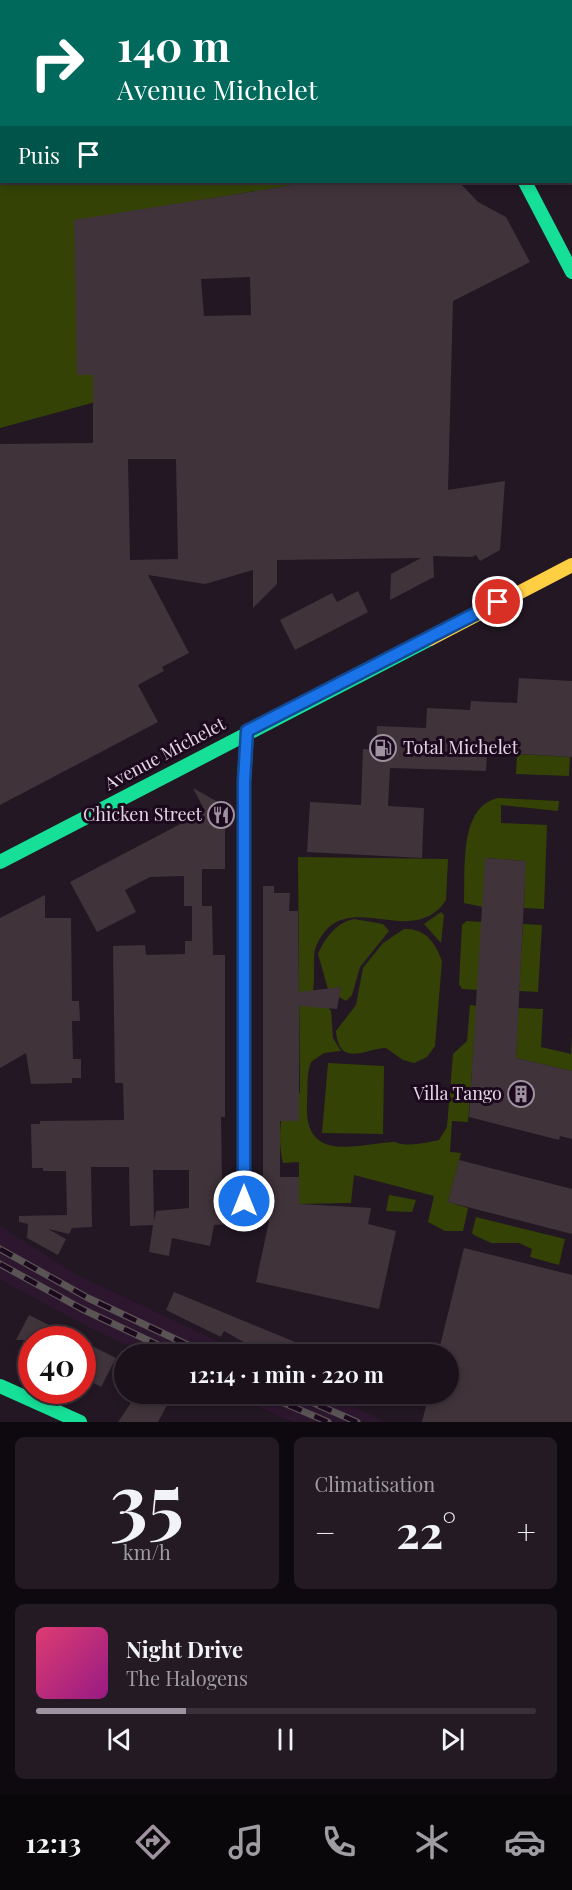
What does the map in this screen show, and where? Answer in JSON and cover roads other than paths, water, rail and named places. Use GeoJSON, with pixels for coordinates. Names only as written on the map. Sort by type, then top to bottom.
{"type":"FeatureCollection","features":[{"type":"Feature","properties":{"kind":"street"},"geometry":{"type":"LineString","coordinates":[[526,183],[572,272]]}},
{"type":"Feature","properties":{"kind":"street","name":"Avenue Michelet"},"geometry":{"type":"LineString","coordinates":[[0,862],[247,731],[572,565]]}},
{"type":"Feature","properties":{"kind":"street"},"geometry":{"type":"LineString","coordinates":[[244,1201],[244,781],[247,731]]}},
{"type":"Feature","properties":{"kind":"street"},"geometry":{"type":"LineString","coordinates":[[0,1386],[80,1422]]}},
{"type":"Feature","properties":{"kind":"railway"},"geometry":{"type":"LineString","coordinates":[[0,1249],[88,1298],[186,1344]]}},
{"type":"Feature","properties":{"kind":"railway"},"geometry":{"type":"LineString","coordinates":[[0,1264],[82,1309],[156,1344]]}},
{"type":"Feature","properties":{"kind":"railway"},"geometry":{"type":"LineString","coordinates":[[286,1404],[328,1422]]}},
{"type":"Feature","properties":{"kind":"railway"},"geometry":{"type":"LineString","coordinates":[[316,1404],[357,1422]]}},
{"type":"Feature","properties":{"kind":"place","name":"Total Michelet"},"geometry":{"type":"Point","coordinates":[383,748]}},
{"type":"Feature","properties":{"kind":"place","name":"Chicken Street"},"geometry":{"type":"Point","coordinates":[221,815]}},
{"type":"Feature","properties":{"kind":"place","name":"Villa Tango"},"geometry":{"type":"Point","coordinates":[521,1094]}}]}
